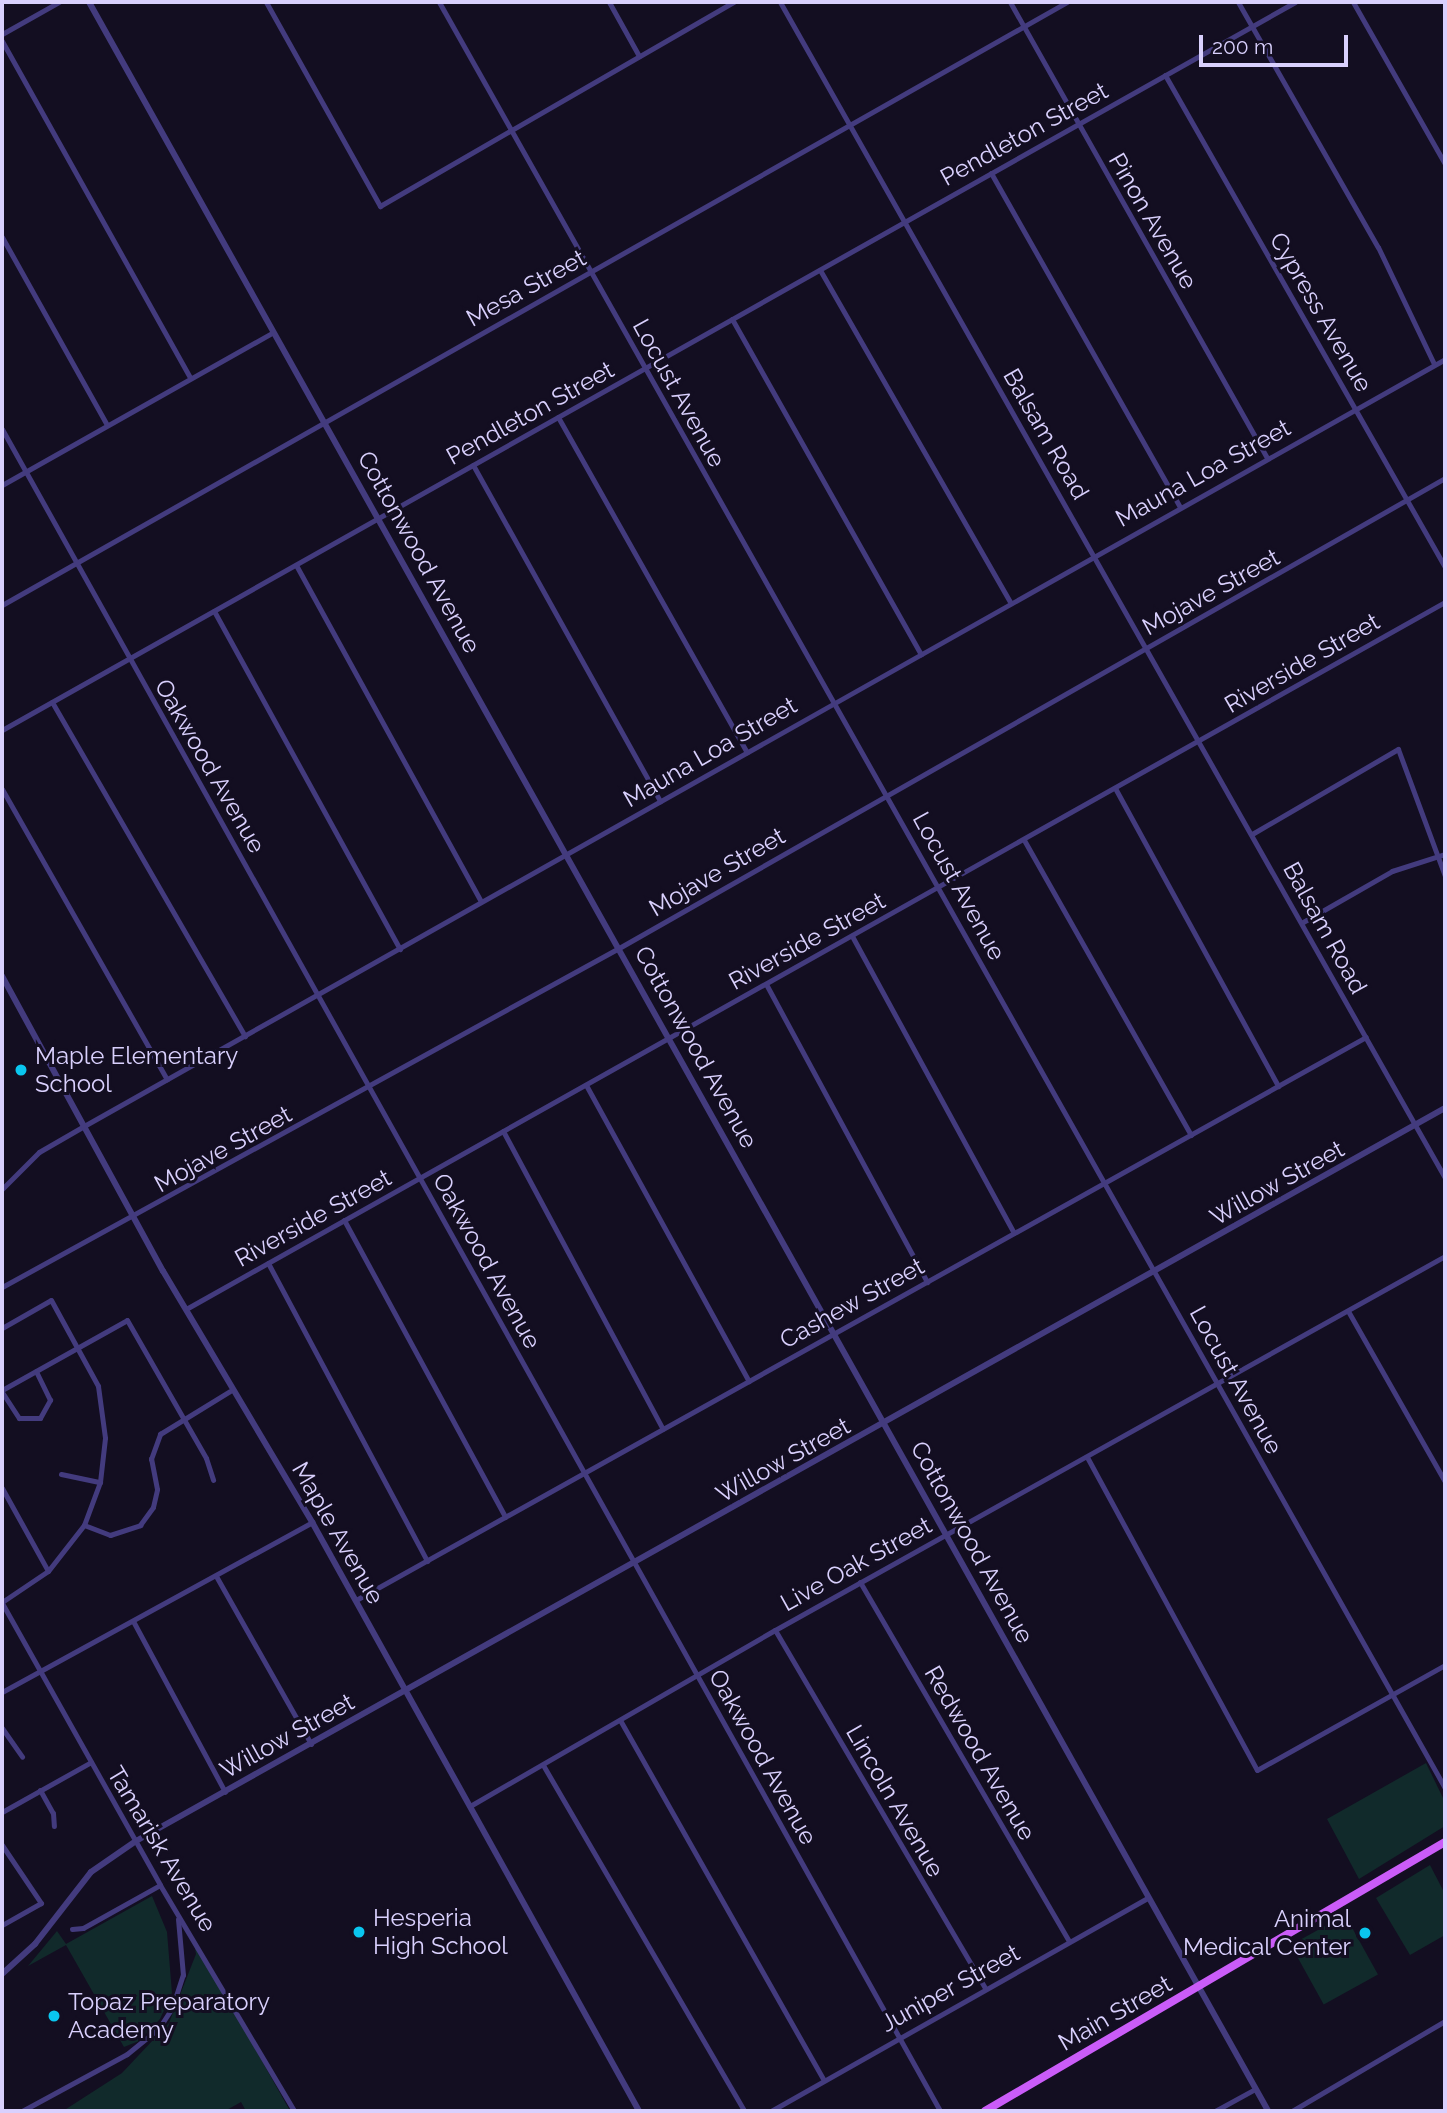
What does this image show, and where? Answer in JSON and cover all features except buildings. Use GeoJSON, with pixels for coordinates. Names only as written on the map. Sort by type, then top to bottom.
{"type":"FeatureCollection","features":[{"type":"Feature","properties":{"kind":"main road","name":"Main Street"},"geometry":{"type":"LineString","coordinates":[[985,2111],[1445,1842]]}},
{"type":"Feature","properties":{"kind":"street"},"geometry":{"type":"LineString","coordinates":[[2,34],[59,2]]}},
{"type":"Feature","properties":{"kind":"street","name":"Cottonwood Avenue"},"geometry":{"type":"LineString","coordinates":[[89,2],[1268,2111]]}},
{"type":"Feature","properties":{"kind":"street"},"geometry":{"type":"LineString","coordinates":[[266,2],[380,206],[734,2]]}},
{"type":"Feature","properties":{"kind":"street","name":"Locust Avenue"},"geometry":{"type":"LineString","coordinates":[[439,2],[1445,1788]]}},
{"type":"Feature","properties":{"kind":"street"},"geometry":{"type":"LineString","coordinates":[[609,2],[639,55]]}},
{"type":"Feature","properties":{"kind":"street","name":"Balsam Road"},"geometry":{"type":"LineString","coordinates":[[780,2],[1303,922],[1445,1178]]}},
{"type":"Feature","properties":{"kind":"street","name":"Pinon Avenue"},"geometry":{"type":"LineString","coordinates":[[1010,2],[1267,458]]}},
{"type":"Feature","properties":{"kind":"street","name":"Mesa Street"},"geometry":{"type":"LineString","coordinates":[[2,604],[1068,2]]}},
{"type":"Feature","properties":{"kind":"street"},"geometry":{"type":"LineString","coordinates":[[1238,2],[1378,247],[1434,363]]}},
{"type":"Feature","properties":{"kind":"street","name":"Pendleton Street"},"geometry":{"type":"LineString","coordinates":[[2,730],[1295,2]]}},
{"type":"Feature","properties":{"kind":"street"},"geometry":{"type":"LineString","coordinates":[[1353,2],[1445,164]]}},
{"type":"Feature","properties":{"kind":"street"},"geometry":{"type":"LineString","coordinates":[[2,41],[190,378]]}},
{"type":"Feature","properties":{"kind":"street","name":"Cypress Avenue"},"geometry":{"type":"LineString","coordinates":[[1165,75],[1445,567]]}},
{"type":"Feature","properties":{"kind":"street"},"geometry":{"type":"LineString","coordinates":[[991,173],[1180,507]]}},
{"type":"Feature","properties":{"kind":"street"},"geometry":{"type":"LineString","coordinates":[[2,237],[107,425]]}},
{"type":"Feature","properties":{"kind":"street"},"geometry":{"type":"LineString","coordinates":[[820,270],[1011,603]]}},
{"type":"Feature","properties":{"kind":"street"},"geometry":{"type":"LineString","coordinates":[[732,319],[921,654]]}},
{"type":"Feature","properties":{"kind":"street"},"geometry":{"type":"LineString","coordinates":[[2,485],[273,332]]}},
{"type":"Feature","properties":{"kind":"street","name":"Mauna Loa Street"},"geometry":{"type":"LineString","coordinates":[[2,1189],[38,1152],[567,855],[832,701],[921,654],[1094,554],[1445,359]]}},
{"type":"Feature","properties":{"kind":"street"},"geometry":{"type":"LineString","coordinates":[[558,417],[747,751]]}},
{"type":"Feature","properties":{"kind":"street","name":"Oakwood Avenue"},"geometry":{"type":"LineString","coordinates":[[2,429],[128,659],[319,993],[940,2111]]}},
{"type":"Feature","properties":{"kind":"street"},"geometry":{"type":"LineString","coordinates":[[472,465],[660,801]]}},
{"type":"Feature","properties":{"kind":"street","name":"Mojave Street"},"geometry":{"type":"LineString","coordinates":[[2,1287],[134,1218],[619,948],[1445,478]]}},
{"type":"Feature","properties":{"kind":"street"},"geometry":{"type":"LineString","coordinates":[[296,565],[481,901]]}},
{"type":"Feature","properties":{"kind":"street","name":"Riverside Street"},"geometry":{"type":"LineString","coordinates":[[186,1309],[1445,602]]}},
{"type":"Feature","properties":{"kind":"street"},"geometry":{"type":"LineString","coordinates":[[214,611],[400,949]]}},
{"type":"Feature","properties":{"kind":"street"},"geometry":{"type":"LineString","coordinates":[[52,702],[245,1036]]}},
{"type":"Feature","properties":{"kind":"street"},"geometry":{"type":"LineString","coordinates":[[1252,834],[1398,749],[1445,876]]}},
{"type":"Feature","properties":{"kind":"street"},"geometry":{"type":"LineString","coordinates":[[1115,788],[1279,1086]]}},
{"type":"Feature","properties":{"kind":"street"},"geometry":{"type":"LineString","coordinates":[[2,789],[167,1079]]}},
{"type":"Feature","properties":{"kind":"street"},"geometry":{"type":"LineString","coordinates":[[1024,840],[1191,1135]]}},
{"type":"Feature","properties":{"kind":"street"},"geometry":{"type":"LineString","coordinates":[[1303,922],[1392,871],[1445,854]]}},
{"type":"Feature","properties":{"kind":"street"},"geometry":{"type":"LineString","coordinates":[[852,936],[1014,1233]]}},
{"type":"Feature","properties":{"kind":"street","name":"Maple Avenue"},"geometry":{"type":"LineString","coordinates":[[2,976],[230,1391],[312,1522],[639,2111]]}},
{"type":"Feature","properties":{"kind":"street"},"geometry":{"type":"LineString","coordinates":[[766,985],[927,1282]]}},
{"type":"Feature","properties":{"kind":"street","name":"Cashew Street"},"geometry":{"type":"LineString","coordinates":[[356,1600],[1366,1037]]}},
{"type":"Feature","properties":{"kind":"street"},"geometry":{"type":"LineString","coordinates":[[586,1084],[749,1381]]}},
{"type":"Feature","properties":{"kind":"street","name":"Willow Street"},"geometry":{"type":"LineString","coordinates":[[136,1840],[406,1693],[1418,1126],[1445,1108]]}},
{"type":"Feature","properties":{"kind":"street"},"geometry":{"type":"LineString","coordinates":[[503,1131],[663,1429]]}},
{"type":"Feature","properties":{"kind":"street"},"geometry":{"type":"LineString","coordinates":[[344,1220],[505,1517]]}},
{"type":"Feature","properties":{"kind":"street","name":"Live Oak Street"},"geometry":{"type":"LineString","coordinates":[[470,1806],[775,1630],[1445,1256]]}},
{"type":"Feature","properties":{"kind":"street"},"geometry":{"type":"LineString","coordinates":[[268,1263],[427,1561]]}},
{"type":"Feature","properties":{"kind":"street"},"geometry":{"type":"LineString","coordinates":[[2,1328],[51,1300],[98,1386],[105,1438],[100,1482],[84,1525],[48,1571],[2,1603]]}},
{"type":"Feature","properties":{"kind":"street"},"geometry":{"type":"LineString","coordinates":[[1348,1311],[1445,1482]]}},
{"type":"Feature","properties":{"kind":"street"},"geometry":{"type":"LineString","coordinates":[[36,1371],[50,1399],[40,1418],[19,1418],[2,1391],[36,1371],[78,1347],[127,1320],[213,1480]]}},
{"type":"Feature","properties":{"kind":"street"},"geometry":{"type":"LineString","coordinates":[[84,1525],[110,1535],[134,1530],[147,1517],[157,1489],[153,1449],[160,1434],[182,1418],[230,1391]]}},
{"type":"Feature","properties":{"kind":"street"},"geometry":{"type":"LineString","coordinates":[[1087,1457],[1258,1770],[1445,1665]]}},
{"type":"Feature","properties":{"kind":"street"},"geometry":{"type":"LineString","coordinates":[[61,1474],[100,1482]]}},
{"type":"Feature","properties":{"kind":"street"},"geometry":{"type":"LineString","coordinates":[[2,1488],[48,1571]]}},
{"type":"Feature","properties":{"kind":"street"},"geometry":{"type":"LineString","coordinates":[[2,1692],[312,1522]]}},
{"type":"Feature","properties":{"kind":"street"},"geometry":{"type":"LineString","coordinates":[[216,1576],[311,1744]]}},
{"type":"Feature","properties":{"kind":"street","name":"Redwood Avenue"},"geometry":{"type":"LineString","coordinates":[[860,1583],[1069,1941]]}},
{"type":"Feature","properties":{"kind":"street","name":"Tamarisk Avenue"},"geometry":{"type":"LineString","coordinates":[[2,1603],[160,1885],[295,2111]]}},
{"type":"Feature","properties":{"kind":"street"},"geometry":{"type":"LineString","coordinates":[[133,1621],[225,1792]]}},
{"type":"Feature","properties":{"kind":"street","name":"Lincoln Avenue"},"geometry":{"type":"LineString","coordinates":[[775,1630],[986,1989]]}},
{"type":"Feature","properties":{"kind":"street"},"geometry":{"type":"LineString","coordinates":[[620,1720],[824,2080]]}},
{"type":"Feature","properties":{"kind":"street"},"geometry":{"type":"LineString","coordinates":[[2,1728],[22,1757]]}},
{"type":"Feature","properties":{"kind":"street"},"geometry":{"type":"LineString","coordinates":[[2,1812],[91,1762]]}},
{"type":"Feature","properties":{"kind":"street"},"geometry":{"type":"LineString","coordinates":[[543,1765],[744,2111]]}},
{"type":"Feature","properties":{"kind":"street"},"geometry":{"type":"LineString","coordinates":[[40,1790],[53,1812],[54,1826]]}},
{"type":"Feature","properties":{"kind":"street"},"geometry":{"type":"LineString","coordinates":[[2,1974],[35,1944],[91,1872],[136,1840]]}},
{"type":"Feature","properties":{"kind":"street"},"geometry":{"type":"LineString","coordinates":[[2,1845],[22,1869],[41,1903],[2,1925]]}},
{"type":"Feature","properties":{"kind":"street"},"geometry":{"type":"LineString","coordinates":[[72,1929],[83,1928],[160,1885]]}},
{"type":"Feature","properties":{"kind":"street","name":"Juniper Street"},"geometry":{"type":"LineString","coordinates":[[771,2111],[1148,1898]]}},
{"type":"Feature","properties":{"kind":"street"},"geometry":{"type":"LineString","coordinates":[[22,2111],[127,2054],[159,2028],[172,2008],[183,1975],[178,1915]]}},
{"type":"Feature","properties":{"kind":"street"},"geometry":{"type":"LineString","coordinates":[[1292,2111],[1445,2021]]}},
{"type":"Feature","properties":{"kind":"street"},"geometry":{"type":"LineString","coordinates":[[1215,2111],[1255,2089]]}},
{"type":"Feature","properties":{"kind":"green space"},"geometry":{"type":"Polygon","coordinates":[[[1426,1763],[1445,1802],[1445,1826],[1359,1879],[1327,1819],[1426,1763]]]}},
{"type":"Feature","properties":{"kind":"green space"},"geometry":{"type":"Polygon","coordinates":[[[1430,1865],[1445,1894],[1445,1935],[1410,1955],[1376,1898],[1430,1865]]]}},
{"type":"Feature","properties":{"kind":"green space"},"geometry":{"type":"Polygon","coordinates":[[[152,1896],[167,1932],[172,1993],[160,2019],[139,2041],[124,2047],[66,1945],[28,1966],[57,1931],[66,1944],[152,1896]]]}},
{"type":"Feature","properties":{"kind":"green space"},"geometry":{"type":"Polygon","coordinates":[[[1345,1915],[1378,1974],[1324,2005],[1291,1945],[1345,1915]]]}},
{"type":"Feature","properties":{"kind":"green space"},"geometry":{"type":"Polygon","coordinates":[[[193,1938],[290,2111],[246,2111],[241,2102],[225,2111],[63,2111],[122,2073],[169,2023],[196,1954],[193,1938]]]}},
{"type":"Feature","properties":{"kind":"place","name":"Maple Elementary School"},"geometry":{"type":"Point","coordinates":[21,1070]}},
{"type":"Feature","properties":{"kind":"place","name":"Hesperia High School"},"geometry":{"type":"Point","coordinates":[359,1932]}},
{"type":"Feature","properties":{"kind":"place","name":"Animal Medical Center"},"geometry":{"type":"Point","coordinates":[1365,1933]}},
{"type":"Feature","properties":{"kind":"place","name":"Topaz Preparatory Academy"},"geometry":{"type":"Point","coordinates":[54,2016]}}]}
